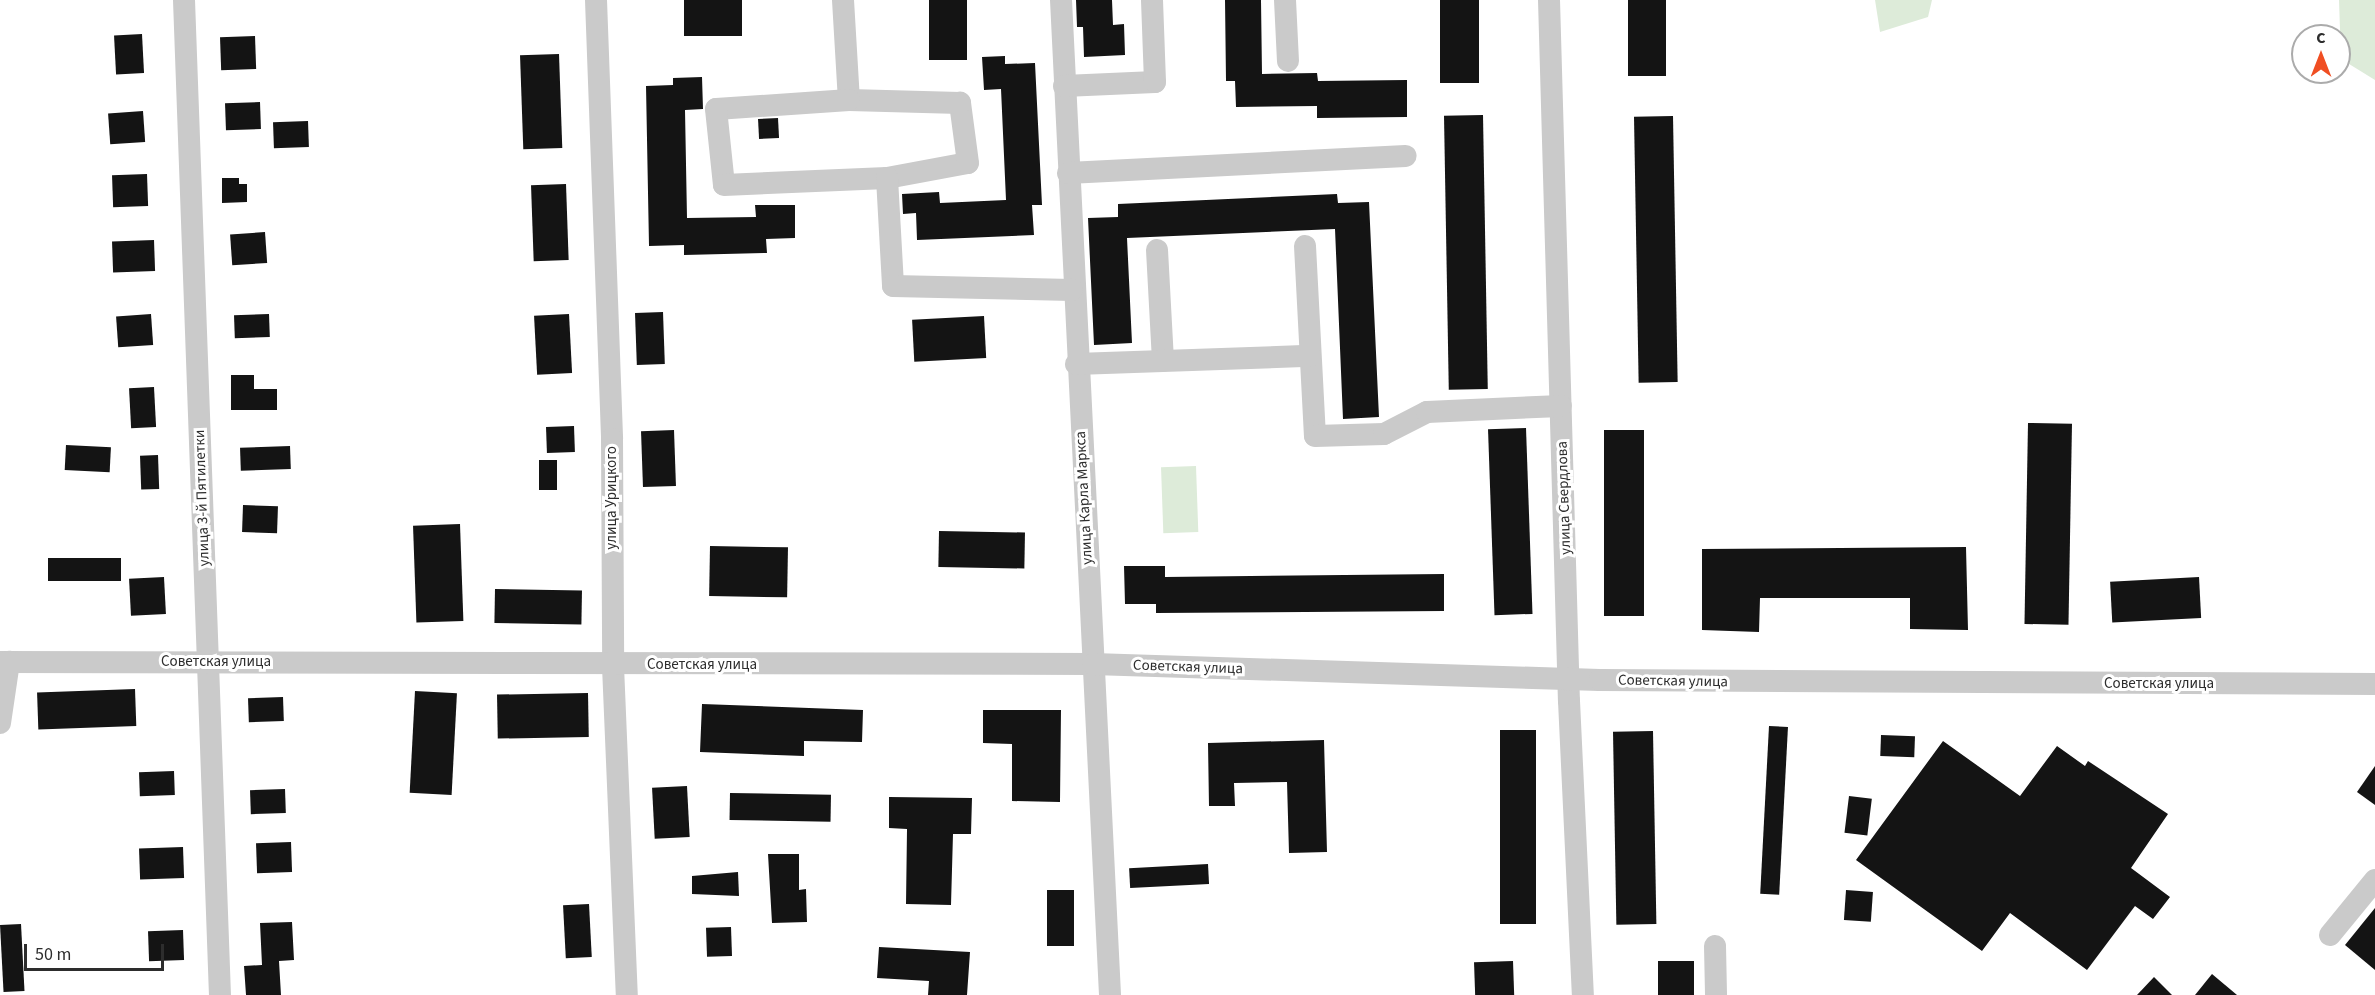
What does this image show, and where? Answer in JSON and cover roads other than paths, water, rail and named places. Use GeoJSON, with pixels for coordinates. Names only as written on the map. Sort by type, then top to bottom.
{"type":"FeatureCollection","features":[{"type":"Feature","properties":{"kind":"street","name":"улица 3-й Пятилетки"},"geometry":{"type":"LineString","coordinates":[[184,0],[220,995]]}},
{"type":"Feature","properties":{"kind":"street","name":"улица Урицкого"},"geometry":{"type":"LineString","coordinates":[[596,0],[612,439],[613,666],[627,995]]}},
{"type":"Feature","properties":{"kind":"street"},"geometry":{"type":"LineString","coordinates":[[843,0],[849,100]]}},
{"type":"Feature","properties":{"kind":"street","name":"улица Карла Маркса"},"geometry":{"type":"LineString","coordinates":[[1061,0],[1072,291],[1110,995]]}},
{"type":"Feature","properties":{"kind":"street"},"geometry":{"type":"LineString","coordinates":[[1064,86],[1155,82],[1152,0]]}},
{"type":"Feature","properties":{"kind":"street"},"geometry":{"type":"LineString","coordinates":[[1285,0],[1288,61]]}},
{"type":"Feature","properties":{"kind":"street","name":"улица Свердлова"},"geometry":{"type":"LineString","coordinates":[[1549,0],[1569,679],[1583,995]]}},
{"type":"Feature","properties":{"kind":"street"},"geometry":{"type":"LineString","coordinates":[[849,100],[960,103],[968,163],[887,178],[724,184],[716,109],[849,100]]}},
{"type":"Feature","properties":{"kind":"street"},"geometry":{"type":"LineString","coordinates":[[1068,173],[1406,156]]}},
{"type":"Feature","properties":{"kind":"street"},"geometry":{"type":"LineString","coordinates":[[887,178],[893,286],[1072,291]]}},
{"type":"Feature","properties":{"kind":"street"},"geometry":{"type":"LineString","coordinates":[[1305,246],[1315,436],[1384,434],[1427,412],[1561,406]]}},
{"type":"Feature","properties":{"kind":"street"},"geometry":{"type":"LineString","coordinates":[[1157,250],[1163,361]]}},
{"type":"Feature","properties":{"kind":"street"},"geometry":{"type":"LineString","coordinates":[[1076,364],[1310,356]]}},
{"type":"Feature","properties":{"kind":"street","name":"Советская улица"},"geometry":{"type":"LineString","coordinates":[[4,662],[613,666],[1093,664],[1569,679],[1919,684],[2375,684]]}},
{"type":"Feature","properties":{"kind":"street"},"geometry":{"type":"LineString","coordinates":[[0,723],[4,662]]}},
{"type":"Feature","properties":{"kind":"street"},"geometry":{"type":"LineString","coordinates":[[2330,935],[2375,879]]}},
{"type":"Feature","properties":{"kind":"street"},"geometry":{"type":"LineString","coordinates":[[1715,946],[1716,995]]}}]}
